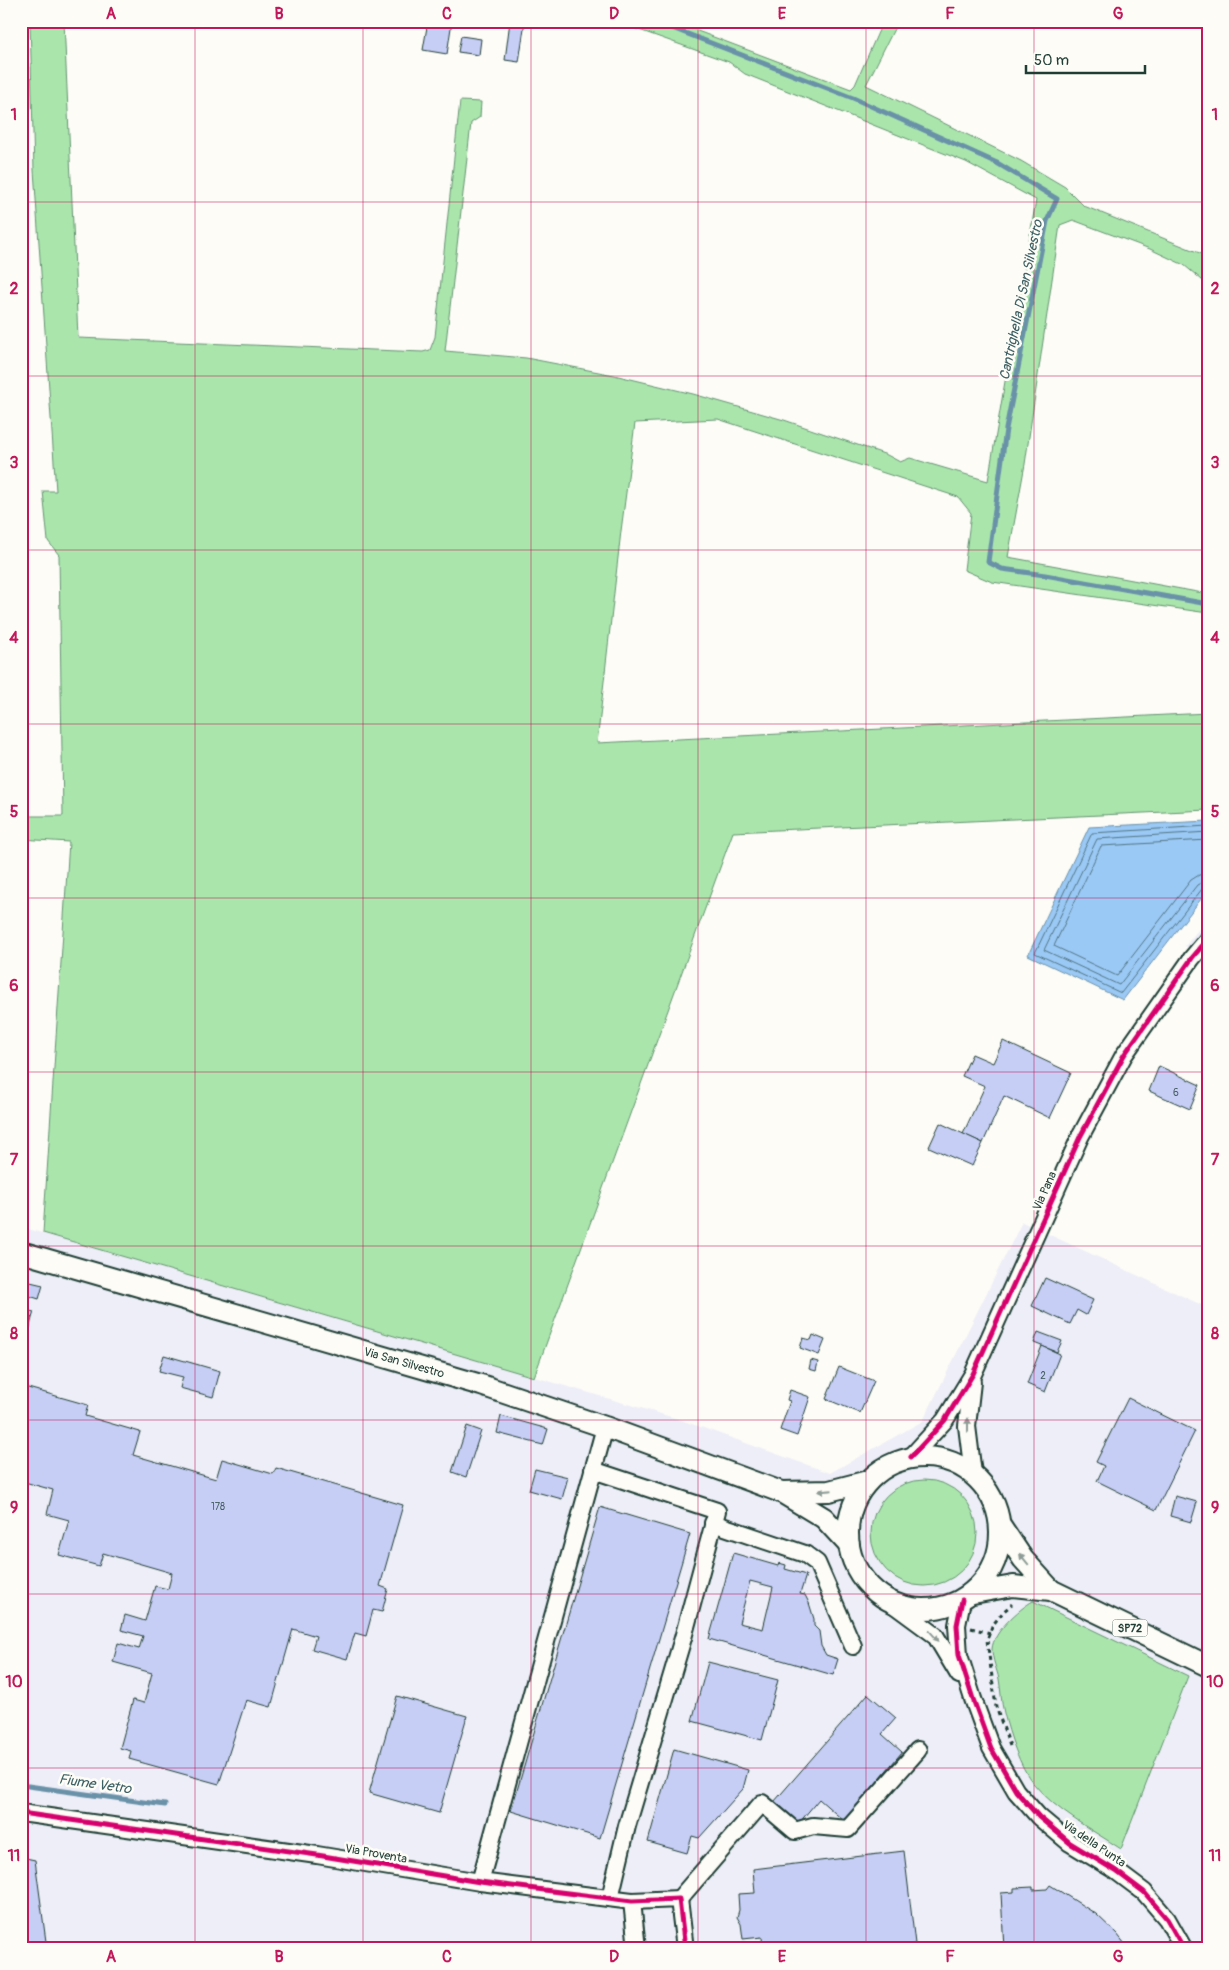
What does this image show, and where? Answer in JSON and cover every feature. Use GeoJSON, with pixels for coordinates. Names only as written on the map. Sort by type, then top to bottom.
{"type":"FeatureCollection","features":[{"type":"Feature","properties":{"kind":"main road","name":"Via San Silvestro"},"geometry":{"type":"LineString","coordinates":[[21,1252],[481,1385],[605,1427],[781,1492],[824,1518],[849,1544]]}},
{"type":"Feature","properties":{"kind":"main road"},"geometry":{"type":"LineString","coordinates":[[933,1456],[954,1462],[973,1474],[987,1489],[996,1507],[1001,1526],[999,1551],[989,1574],[967,1596],[942,1607],[921,1609],[900,1606],[882,1596],[866,1582],[855,1564],[849,1544],[849,1522],[855,1500],[868,1481],[887,1466],[910,1457],[933,1456]]}},
{"type":"Feature","properties":{"kind":"main road","name":"Via San Silvestro"},"geometry":{"type":"LineString","coordinates":[[781,1492],[829,1492],[868,1481]]}},
{"type":"Feature","properties":{"kind":"main road","name":"SP72"},"geometry":{"type":"LineString","coordinates":[[1001,1526],[1042,1589]]}},
{"type":"Feature","properties":{"kind":"main road","name":"SP72"},"geometry":{"type":"LineString","coordinates":[[967,1596],[1013,1586],[1042,1589],[1208,1666]]}},
{"type":"Feature","properties":{"kind":"street","name":"Via Pana"},"geometry":{"type":"LineString","coordinates":[[910,1457],[945,1420],[973,1374],[1080,1137],[1124,1054],[1192,958],[1208,939]]}},
{"type":"Feature","properties":{"kind":"street","name":"Via Pana"},"geometry":{"type":"LineString","coordinates":[[973,1374],[967,1426],[973,1474]]}},
{"type":"Feature","properties":{"kind":"street"},"geometry":{"type":"LineString","coordinates":[[480,1882],[605,1427]]}},
{"type":"Feature","properties":{"kind":"street"},"geometry":{"type":"LineString","coordinates":[[593,1470],[717,1511],[683,1638],[627,1826],[610,1898]]}},
{"type":"Feature","properties":{"kind":"street"},"geometry":{"type":"LineString","coordinates":[[714,1523],[805,1554],[817,1563],[852,1646]]}},
{"type":"Feature","properties":{"kind":"street"},"geometry":{"type":"LineString","coordinates":[[882,1596],[935,1635],[973,1699]]}},
{"type":"Feature","properties":{"kind":"street"},"geometry":{"type":"LineString","coordinates":[[967,1596],[957,1625],[959,1655],[973,1699]]}},
{"type":"Feature","properties":{"kind":"street","name":"Via della Punta"},"geometry":{"type":"LineString","coordinates":[[973,1699],[991,1748],[1016,1791],[1039,1817],[1070,1843],[1116,1871],[1144,1892],[1167,1919],[1184,1949]]}},
{"type":"Feature","properties":{"kind":"street"},"geometry":{"type":"LineString","coordinates":[[685,1949],[679,1899],[762,1804],[795,1831],[813,1826],[848,1828],[918,1750]]}},
{"type":"Feature","properties":{"kind":"street","name":"Via Proventa"},"geometry":{"type":"LineString","coordinates":[[21,1813],[317,1855],[480,1882],[632,1901],[679,1899]]}},
{"type":"Feature","properties":{"kind":"street"},"geometry":{"type":"LineString","coordinates":[[632,1901],[637,1949]]}},
{"type":"Feature","properties":{"kind":"path"},"geometry":{"type":"LineString","coordinates":[[1011,1750],[996,1707],[988,1640],[992,1626],[1003,1612],[1042,1589]]}},
{"type":"Feature","properties":{"kind":"shaded area"},"geometry":{"type":"Polygon","coordinates":[[[1208,918],[1208,953],[1185,946],[1208,918]]]}},
{"type":"Feature","properties":{"kind":"shaded area"},"geometry":{"type":"Polygon","coordinates":[[[1022,1222],[1208,1308],[1208,1949],[21,1949],[21,1227],[678,1419],[830,1473],[923,1421],[1022,1222]]]}},
{"type":"Feature","properties":{"kind":"green space"},"geometry":{"type":"Polygon","coordinates":[[[30,21],[64,21],[78,338],[423,352],[430,350],[435,337],[460,101],[481,102],[480,117],[471,123],[445,351],[526,358],[614,375],[693,394],[784,420],[887,455],[900,462],[910,458],[988,481],[1036,200],[966,162],[745,74],[729,62],[614,21],[671,21],[851,89],[855,85],[883,21],[898,21],[866,85],[1021,161],[1065,187],[1084,206],[1207,256],[1208,287],[1184,265],[1150,249],[1073,220],[1060,225],[1025,464],[1008,557],[1208,594],[1208,613],[992,582],[964,570],[971,513],[958,497],[718,419],[635,423],[597,743],[1208,713],[1208,810],[733,832],[534,1377],[43,1233],[69,842],[21,839],[21,816],[63,816],[59,555],[48,541],[43,491],[56,491],[34,170],[30,21]]]}},
{"type":"Feature","properties":{"kind":"green space"},"geometry":{"type":"Polygon","coordinates":[[[924,1480],[944,1484],[961,1496],[973,1513],[977,1533],[973,1553],[961,1570],[944,1582],[924,1586],[904,1582],[887,1570],[875,1553],[871,1533],[875,1513],[887,1496],[904,1484],[924,1480]]]}},
{"type":"Feature","properties":{"kind":"green space"},"geometry":{"type":"Polygon","coordinates":[[[1033,1601],[1188,1676],[1121,1849],[1075,1819],[1042,1793],[1028,1776],[1012,1740],[1003,1709],[992,1649],[993,1642],[1014,1615],[1033,1601]]]}},
{"type":"Feature","properties":{"kind":"water"},"geometry":{"type":"Polygon","coordinates":[[[1208,821],[1208,890],[1123,1000],[1028,955],[1089,827],[1208,821]]]}},
{"type":"Feature","properties":{"kind":"building"},"geometry":{"type":"Polygon","coordinates":[[[428,21],[452,21],[447,54],[423,50],[428,21]]]}},
{"type":"Feature","properties":{"kind":"building"},"geometry":{"type":"Polygon","coordinates":[[[510,21],[525,21],[519,62],[505,60],[510,21]]]}},
{"type":"Feature","properties":{"kind":"building"},"geometry":{"type":"Polygon","coordinates":[[[461,36],[481,39],[479,55],[458,52],[461,36]]]}},
{"type":"Feature","properties":{"kind":"building"},"geometry":{"type":"Polygon","coordinates":[[[1003,1041],[1071,1073],[1050,1118],[1004,1096],[983,1143],[963,1134],[985,1086],[962,1076],[972,1054],[993,1063],[1003,1041]]]}},
{"type":"Feature","properties":{"kind":"building"},"geometry":{"type":"Polygon","coordinates":[[[1159,1066],[1200,1085],[1190,1109],[1149,1091],[1159,1066]]]}},
{"type":"Feature","properties":{"kind":"building"},"geometry":{"type":"Polygon","coordinates":[[[940,1123],[983,1143],[972,1166],[929,1147],[940,1123]]]}},
{"type":"Feature","properties":{"kind":"building"},"geometry":{"type":"Polygon","coordinates":[[[1045,1278],[1093,1300],[1086,1315],[1077,1310],[1070,1324],[1032,1306],[1045,1278]]]}},
{"type":"Feature","properties":{"kind":"building"},"geometry":{"type":"Polygon","coordinates":[[[26,1281],[43,1285],[39,1299],[23,1294],[26,1281]]]}},
{"type":"Feature","properties":{"kind":"building"},"geometry":{"type":"Polygon","coordinates":[[[22,1309],[34,1312],[32,1318],[21,1315],[22,1309]]]}},
{"type":"Feature","properties":{"kind":"building"},"geometry":{"type":"Polygon","coordinates":[[[21,1315],[32,1318],[25,1348],[21,1347],[21,1315]]]}},
{"type":"Feature","properties":{"kind":"building"},"geometry":{"type":"Polygon","coordinates":[[[1038,1332],[1062,1341],[1057,1352],[1034,1343],[1038,1332]]]}},
{"type":"Feature","properties":{"kind":"building"},"geometry":{"type":"Polygon","coordinates":[[[813,1335],[825,1340],[819,1355],[800,1348],[803,1338],[811,1340],[813,1335]]]}},
{"type":"Feature","properties":{"kind":"building"},"geometry":{"type":"Polygon","coordinates":[[[1042,1346],[1060,1354],[1045,1392],[1027,1384],[1042,1346]]]}},
{"type":"Feature","properties":{"kind":"building"},"geometry":{"type":"Polygon","coordinates":[[[164,1355],[220,1371],[213,1397],[180,1388],[183,1377],[159,1371],[164,1355]]]}},
{"type":"Feature","properties":{"kind":"building"},"geometry":{"type":"Polygon","coordinates":[[[811,1360],[818,1362],[816,1371],[809,1369],[811,1360]]]}},
{"type":"Feature","properties":{"kind":"building"},"geometry":{"type":"Polygon","coordinates":[[[839,1367],[874,1381],[860,1413],[826,1399],[839,1367]]]}},
{"type":"Feature","properties":{"kind":"building"},"geometry":{"type":"Polygon","coordinates":[[[21,1386],[88,1405],[85,1416],[140,1432],[133,1455],[216,1479],[222,1459],[273,1474],[276,1468],[403,1505],[380,1586],[388,1589],[382,1612],[373,1610],[366,1636],[355,1633],[347,1659],[312,1649],[316,1636],[293,1629],[271,1707],[246,1700],[219,1784],[129,1759],[131,1751],[120,1748],[133,1700],[144,1703],[152,1673],[113,1662],[118,1643],[139,1649],[143,1636],[121,1630],[125,1615],[145,1621],[155,1586],[168,1589],[172,1573],[103,1553],[99,1566],[59,1555],[69,1520],[47,1514],[53,1490],[21,1481],[21,1386]]]}},
{"type":"Feature","properties":{"kind":"building"},"geometry":{"type":"Polygon","coordinates":[[[790,1390],[810,1397],[797,1436],[780,1430],[790,1401],[787,1400],[790,1390]]]}},
{"type":"Feature","properties":{"kind":"building"},"geometry":{"type":"Polygon","coordinates":[[[1128,1398],[1195,1431],[1156,1510],[1097,1481],[1104,1466],[1096,1462],[1128,1398]]]}},
{"type":"Feature","properties":{"kind":"building"},"geometry":{"type":"Polygon","coordinates":[[[501,1416],[548,1429],[543,1445],[497,1433],[501,1416]]]}},
{"type":"Feature","properties":{"kind":"building"},"geometry":{"type":"Polygon","coordinates":[[[467,1426],[481,1431],[466,1477],[452,1472],[467,1426]]]}},
{"type":"Feature","properties":{"kind":"building"},"geometry":{"type":"Polygon","coordinates":[[[535,1469],[568,1477],[562,1499],[529,1490],[535,1469]]]}},
{"type":"Feature","properties":{"kind":"building"},"geometry":{"type":"Polygon","coordinates":[[[1175,1496],[1197,1502],[1191,1522],[1170,1516],[1175,1496]]]}},
{"type":"Feature","properties":{"kind":"building"},"geometry":{"type":"Polygon","coordinates":[[[600,1507],[690,1534],[600,1838],[511,1811],[600,1507]]]}},
{"type":"Feature","properties":{"kind":"building"},"geometry":{"type":"Polygon","coordinates":[[[733,1553],[778,1566],[779,1563],[786,1565],[785,1569],[806,1575],[800,1594],[805,1595],[809,1603],[814,1626],[819,1631],[821,1646],[826,1655],[838,1659],[833,1675],[709,1639],[733,1553]],[[750,1581],[739,1623],[763,1629],[773,1587],[750,1581]]]}},
{"type":"Feature","properties":{"kind":"building"},"geometry":{"type":"Polygon","coordinates":[[[708,1662],[778,1680],[762,1740],[692,1721],[708,1662]]]}},
{"type":"Feature","properties":{"kind":"building"},"geometry":{"type":"Polygon","coordinates":[[[868,1694],[896,1718],[882,1734],[902,1752],[844,1821],[819,1799],[799,1823],[774,1802],[868,1694]]]}},
{"type":"Feature","properties":{"kind":"building"},"geometry":{"type":"Polygon","coordinates":[[[397,1696],[467,1716],[439,1813],[369,1793],[397,1696]]]}},
{"type":"Feature","properties":{"kind":"building"},"geometry":{"type":"Polygon","coordinates":[[[674,1749],[748,1770],[743,1789],[699,1838],[692,1836],[687,1853],[648,1842],[674,1749]]]}},
{"type":"Feature","properties":{"kind":"building"},"geometry":{"type":"Polygon","coordinates":[[[904,1851],[915,1944],[872,1949],[763,1949],[762,1937],[743,1939],[741,1924],[737,1917],[739,1910],[738,1894],[755,1893],[753,1869],[904,1851]]]}},
{"type":"Feature","properties":{"kind":"building"},"geometry":{"type":"Polygon","coordinates":[[[21,1857],[35,1860],[47,1949],[21,1949],[21,1857]]]}},
{"type":"Feature","properties":{"kind":"building"},"geometry":{"type":"Polygon","coordinates":[[[1050,1885],[1096,1914],[1117,1934],[1129,1949],[1060,1949],[1053,1943],[1054,1949],[1004,1949],[1001,1893],[1014,1892],[1014,1888],[1033,1887],[1033,1890],[1047,1889],[1050,1885]]]}},
{"type":"Feature","properties":{"kind":"waterway","name":"Cantrighella Di San Silvestro"},"geometry":{"type":"LineString","coordinates":[[654,21],[853,98],[997,163],[1057,199],[1047,221],[1006,429],[988,562],[1002,569],[1208,604]]}},
{"type":"Feature","properties":{"kind":"waterway","name":"Fiume Vetro"},"geometry":{"type":"LineString","coordinates":[[21,1785],[165,1805]]}},
{"type":"Feature","properties":{"kind":"cycle path"},"geometry":{"type":"LineString","coordinates":[[911,1457],[945,1420],[973,1374],[1080,1137],[1124,1055],[1192,958],[1208,939]]}},
{"type":"Feature","properties":{"kind":"cycle path"},"geometry":{"type":"LineString","coordinates":[[962,1600],[957,1625],[959,1655],[991,1748],[1016,1791],[1039,1817],[1070,1843],[1116,1871],[1144,1892],[1167,1919],[1184,1949]]}},
{"type":"Feature","properties":{"kind":"cycle path"},"geometry":{"type":"LineString","coordinates":[[21,1813],[317,1855],[480,1882],[632,1901],[679,1899],[685,1949]]}}]}
